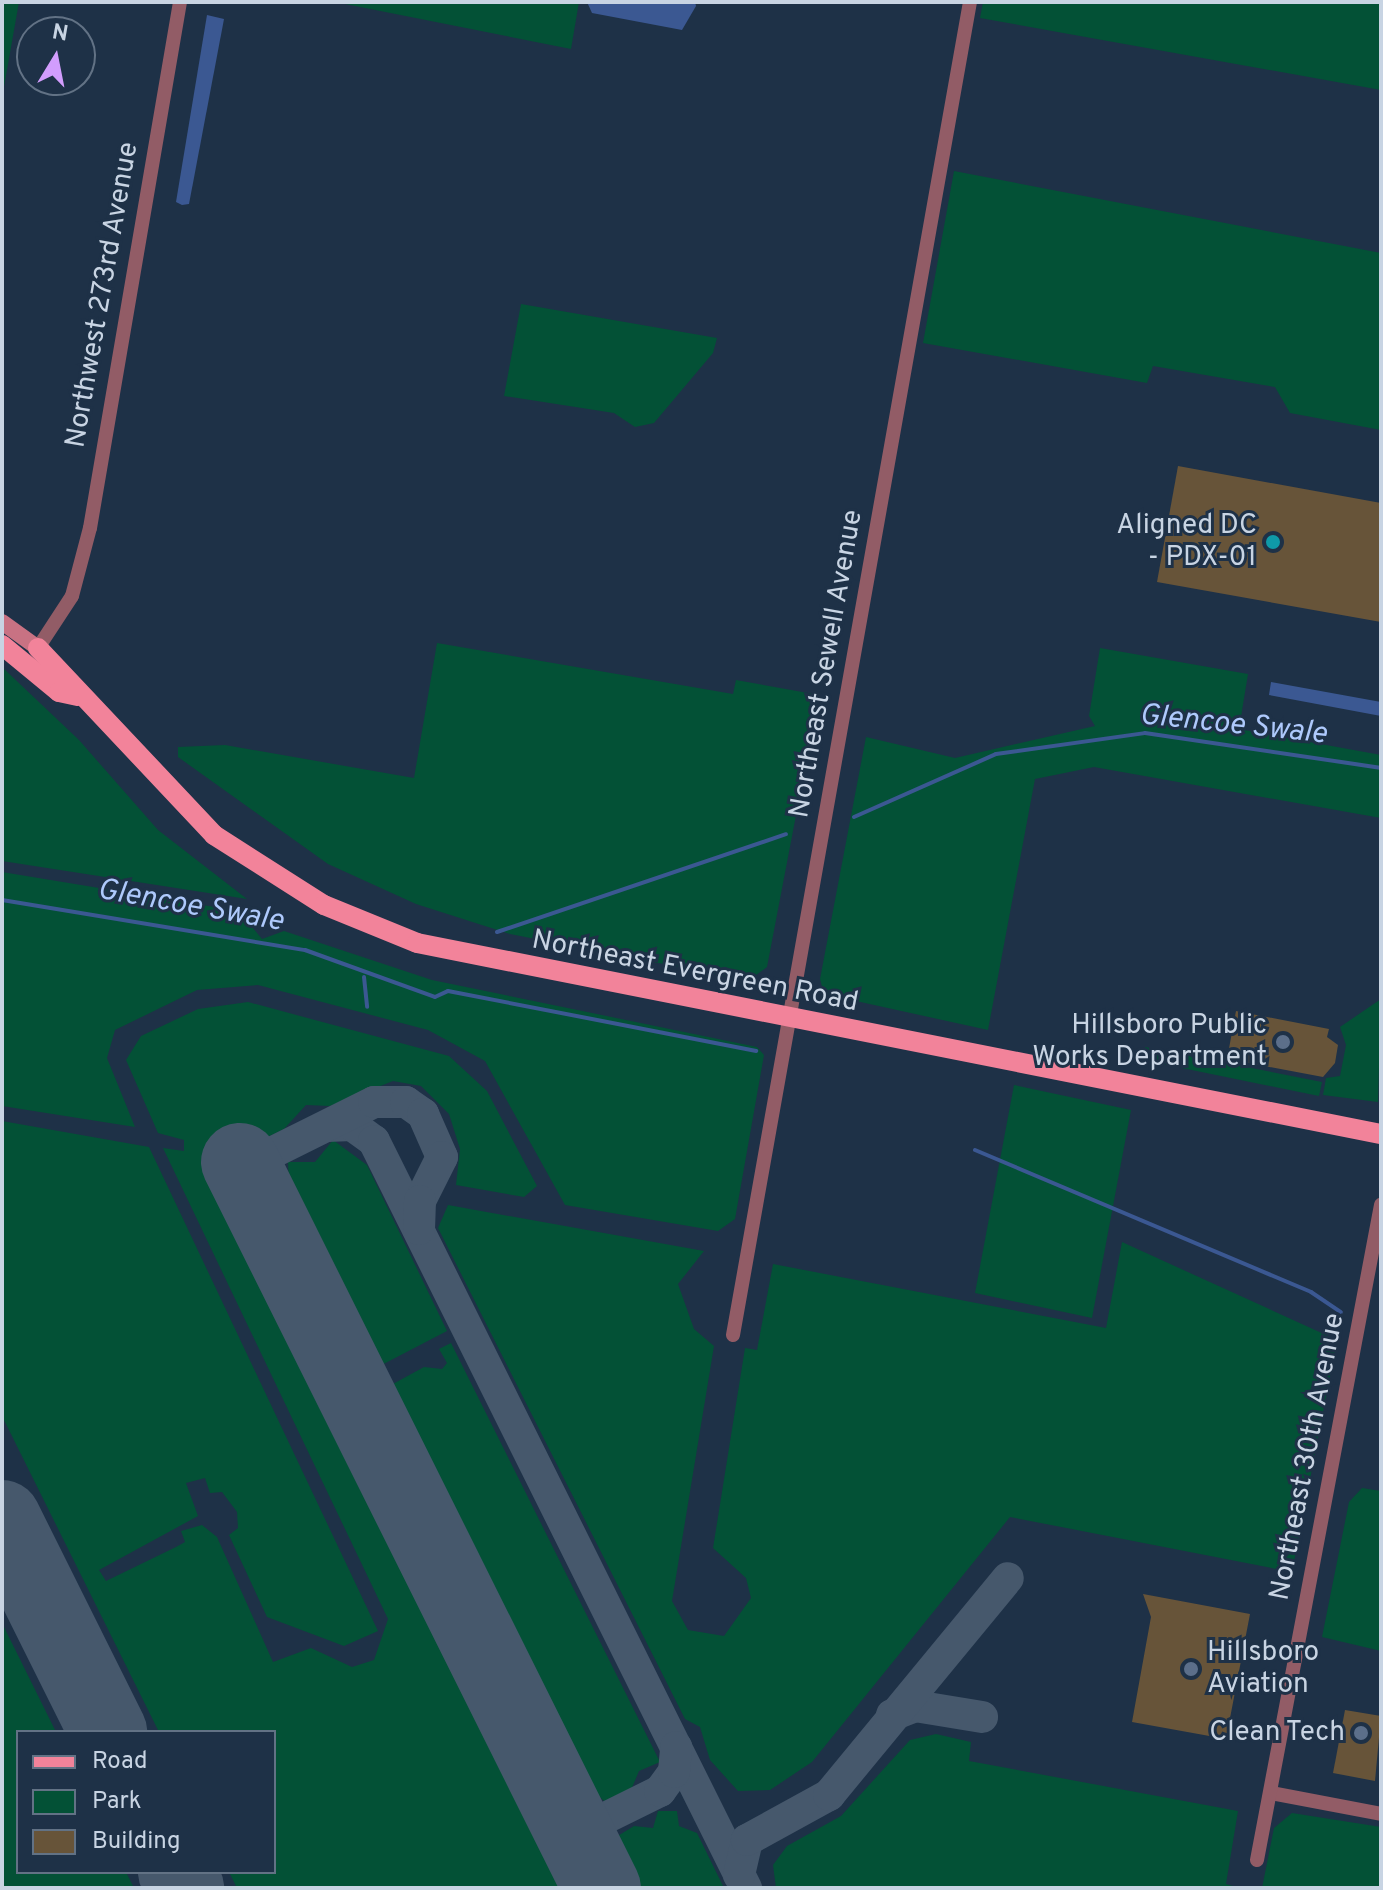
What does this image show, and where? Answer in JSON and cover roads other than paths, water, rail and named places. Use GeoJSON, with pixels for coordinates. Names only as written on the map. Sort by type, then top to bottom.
{"type":"FeatureCollection","features":[{"type":"Feature","properties":{"kind":"main road","name":"Northeast Evergreen Road"},"geometry":{"type":"LineString","coordinates":[[2,622],[69,674],[78,696],[214,835],[344,914],[451,952],[1381,1134]]}},
{"type":"Feature","properties":{"kind":"main road","name":"Northeast Evergreen Road"},"geometry":{"type":"LineString","coordinates":[[2,645],[59,692],[78,696]]}},
{"type":"Feature","properties":{"kind":"street","name":"Northwest 273rd Avenue"},"geometry":{"type":"LineString","coordinates":[[38,648],[72,596],[90,528],[180,2]]}},
{"type":"Feature","properties":{"kind":"street","name":"Northeast Sewell Avenue"},"geometry":{"type":"LineString","coordinates":[[733,1335],[970,2]]}},
{"type":"Feature","properties":{"kind":"street","name":"Northeast 30th Avenue"},"geometry":{"type":"LineString","coordinates":[[1257,1860],[1381,1205]]}},
{"type":"Feature","properties":{"kind":"street"},"geometry":{"type":"LineString","coordinates":[[1271,1793],[1381,1814]]}},
{"type":"Feature","properties":{"kind":"water"},"geometry":{"type":"Polygon","coordinates":[[[587,2],[695,2],[696,6],[682,30],[592,13],[587,2]]]}},
{"type":"Feature","properties":{"kind":"water"},"geometry":{"type":"Polygon","coordinates":[[[207,15],[224,19],[189,204],[182,205],[176,202],[207,15]]]}},
{"type":"Feature","properties":{"kind":"water"},"geometry":{"type":"Polygon","coordinates":[[[1271,682],[1381,702],[1381,716],[1269,695],[1271,682]]]}},
{"type":"Feature","properties":{"kind":"waterway","name":"Glencoe Swale"},"geometry":{"type":"LineString","coordinates":[[854,817],[996,754],[1145,733],[1381,768]]}},
{"type":"Feature","properties":{"kind":"waterway","name":"Glencoe Swale"},"geometry":{"type":"LineString","coordinates":[[497,932],[786,834]]}},
{"type":"Feature","properties":{"kind":"waterway"},"geometry":{"type":"LineString","coordinates":[[2,900],[305,950],[435,997],[448,991],[756,1051]]}},
{"type":"Feature","properties":{"kind":"waterway","name":"Glencoe Swale"},"geometry":{"type":"LineString","coordinates":[[364,977],[367,1007]]}},
{"type":"Feature","properties":{"kind":"waterway"},"geometry":{"type":"LineString","coordinates":[[975,1150],[1311,1292],[1341,1312]]}},
{"type":"Feature","properties":{"kind":"place","name":"Aligned DC - PDX-01"},"geometry":{"type":"Point","coordinates":[1273,542]}},
{"type":"Feature","properties":{"kind":"place","name":"Hillsboro Public Works Department"},"geometry":{"type":"Point","coordinates":[1283,1042]}},
{"type":"Feature","properties":{"kind":"place","name":"Hillsboro Aviation"},"geometry":{"type":"Point","coordinates":[1191,1669]}},
{"type":"Feature","properties":{"kind":"place","name":"Clean Tech"},"geometry":{"type":"Point","coordinates":[1361,1733]}}]}
